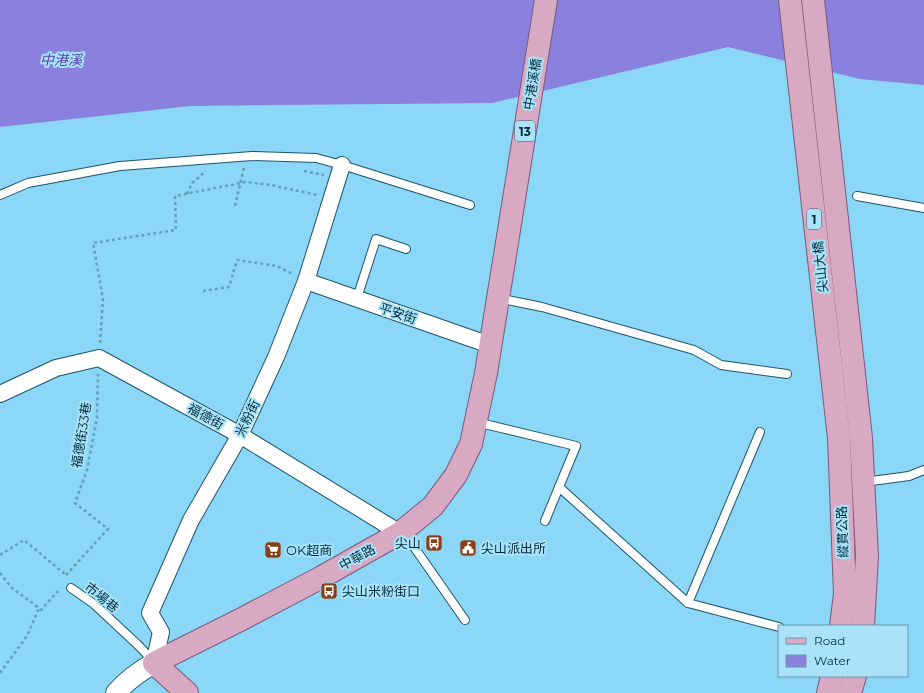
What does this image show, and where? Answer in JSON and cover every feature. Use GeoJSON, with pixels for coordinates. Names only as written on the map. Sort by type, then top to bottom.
{"type":"FeatureCollection","features":[{"type":"Feature","properties":{"kind":"main road","name":"中港溪橋"},"geometry":{"type":"LineString","coordinates":[[503,262],[546,0]]}},
{"type":"Feature","properties":{"kind":"main road","name":"尖山大橋"},"geometry":{"type":"LineString","coordinates":[[790,0],[839,443]]}},
{"type":"Feature","properties":{"kind":"main road","name":"尖山大橋"},"geometry":{"type":"LineString","coordinates":[[813,0],[861,443]]}},
{"type":"Feature","properties":{"kind":"main road","name":"中華路"},"geometry":{"type":"LineString","coordinates":[[154,663],[261,609],[400,533],[433,506],[456,475],[471,444],[486,373],[503,262]]}},
{"type":"Feature","properties":{"kind":"main road"},"geometry":{"type":"LineString","coordinates":[[839,443],[861,443]]}},
{"type":"Feature","properties":{"kind":"main road","name":"縱貫公路"},"geometry":{"type":"LineString","coordinates":[[839,443],[845,594],[841,625]]}},
{"type":"Feature","properties":{"kind":"main road","name":"縱貫公路"},"geometry":{"type":"LineString","coordinates":[[861,443],[867,556],[863,625]]}},
{"type":"Feature","properties":{"kind":"main road"},"geometry":{"type":"LineString","coordinates":[[154,663],[187,693]]}},
{"type":"Feature","properties":{"kind":"main road"},"geometry":{"type":"LineString","coordinates":[[828,693],[832,677]]}},
{"type":"Feature","properties":{"kind":"main road"},"geometry":{"type":"LineString","coordinates":[[850,693],[855,677]]}},
{"type":"Feature","properties":{"kind":"street","name":"米粉街"},"geometry":{"type":"LineString","coordinates":[[154,663],[161,632],[150,613],[191,520],[240,435],[276,358],[306,281],[342,164]]}},
{"type":"Feature","properties":{"kind":"street","name":"平安街"},"geometry":{"type":"LineString","coordinates":[[306,281],[490,345]]}},
{"type":"Feature","properties":{"kind":"street"},"geometry":{"type":"LineString","coordinates":[[0,394],[56,368],[99,358]]}},
{"type":"Feature","properties":{"kind":"street","name":"福德街"},"geometry":{"type":"LineString","coordinates":[[99,358],[240,435],[400,533]]}},
{"type":"Feature","properties":{"kind":"street","name":"中華路"},"geometry":{"type":"LineString","coordinates":[[116,693],[123,684],[135,674],[154,663]]}},
{"type":"Feature","properties":{"kind":"lane"},"geometry":{"type":"LineString","coordinates":[[0,195],[28,183],[120,166],[252,156],[316,158],[342,164],[470,205]]}},
{"type":"Feature","properties":{"kind":"lane"},"geometry":{"type":"LineString","coordinates":[[857,196],[924,208]]}},
{"type":"Feature","properties":{"kind":"lane"},"geometry":{"type":"LineString","coordinates":[[357,298],[376,239],[406,249]]}},
{"type":"Feature","properties":{"kind":"lane"},"geometry":{"type":"LineString","coordinates":[[498,298],[542,307],[694,350],[721,365],[787,374]]}},
{"type":"Feature","properties":{"kind":"lane"},"geometry":{"type":"LineString","coordinates":[[476,422],[576,446],[545,521]]}},
{"type":"Feature","properties":{"kind":"lane"},"geometry":{"type":"LineString","coordinates":[[688,603],[760,432]]}},
{"type":"Feature","properties":{"kind":"lane"},"geometry":{"type":"LineString","coordinates":[[863,483],[909,476],[924,470]]}},
{"type":"Feature","properties":{"kind":"lane"},"geometry":{"type":"LineString","coordinates":[[559,487],[688,603],[778,627]]}},
{"type":"Feature","properties":{"kind":"lane"},"geometry":{"type":"LineString","coordinates":[[400,533],[407,537],[465,620]]}},
{"type":"Feature","properties":{"kind":"lane","name":"市場巷"},"geometry":{"type":"LineString","coordinates":[[70,588],[94,604],[139,646],[154,663]]}},
{"type":"Feature","properties":{"kind":"path"},"geometry":{"type":"LineString","coordinates":[[235,206],[245,166],[237,167]]}},
{"type":"Feature","properties":{"kind":"path"},"geometry":{"type":"LineString","coordinates":[[187,194],[192,183],[207,170]]}},
{"type":"Feature","properties":{"kind":"path"},"geometry":{"type":"LineString","coordinates":[[99,358],[103,299],[93,243],[176,230],[175,196],[246,182],[271,185],[332,198]]}},
{"type":"Feature","properties":{"kind":"path"},"geometry":{"type":"LineString","coordinates":[[203,291],[229,287],[237,260],[277,266],[306,281]]}},
{"type":"Feature","properties":{"kind":"path","name":"福德街33巷"},"geometry":{"type":"LineString","coordinates":[[66,575],[108,528],[75,503],[88,470],[96,418],[99,358]]}},
{"type":"Feature","properties":{"kind":"path"},"geometry":{"type":"LineString","coordinates":[[0,555],[24,540],[66,575]]}},
{"type":"Feature","properties":{"kind":"path"},"geometry":{"type":"LineString","coordinates":[[0,573],[12,588],[41,610],[57,592],[70,588]]}},
{"type":"Feature","properties":{"kind":"path","name":"市場巷"},"geometry":{"type":"LineString","coordinates":[[66,575],[74,582],[70,588]]}},
{"type":"Feature","properties":{"kind":"path"},"geometry":{"type":"LineString","coordinates":[[0,673],[27,636],[39,608]]}},
{"type":"Feature","properties":{"kind":"water","name":"中港溪"},"geometry":{"type":"Polygon","coordinates":[[[0,0],[924,0],[924,85],[860,79],[728,47],[492,103],[190,106],[0,127],[0,0]]]}},
{"type":"Feature","properties":{"kind":"place","name":"尖山"},"geometry":{"type":"Point","coordinates":[434,543]}},
{"type":"Feature","properties":{"kind":"place","name":"尖山派出所"},"geometry":{"type":"Point","coordinates":[468,548]}},
{"type":"Feature","properties":{"kind":"place","name":"OK超商"},"geometry":{"type":"Point","coordinates":[273,550]}},
{"type":"Feature","properties":{"kind":"place","name":"尖山米粉街口"},"geometry":{"type":"Point","coordinates":[329,591]}}]}
